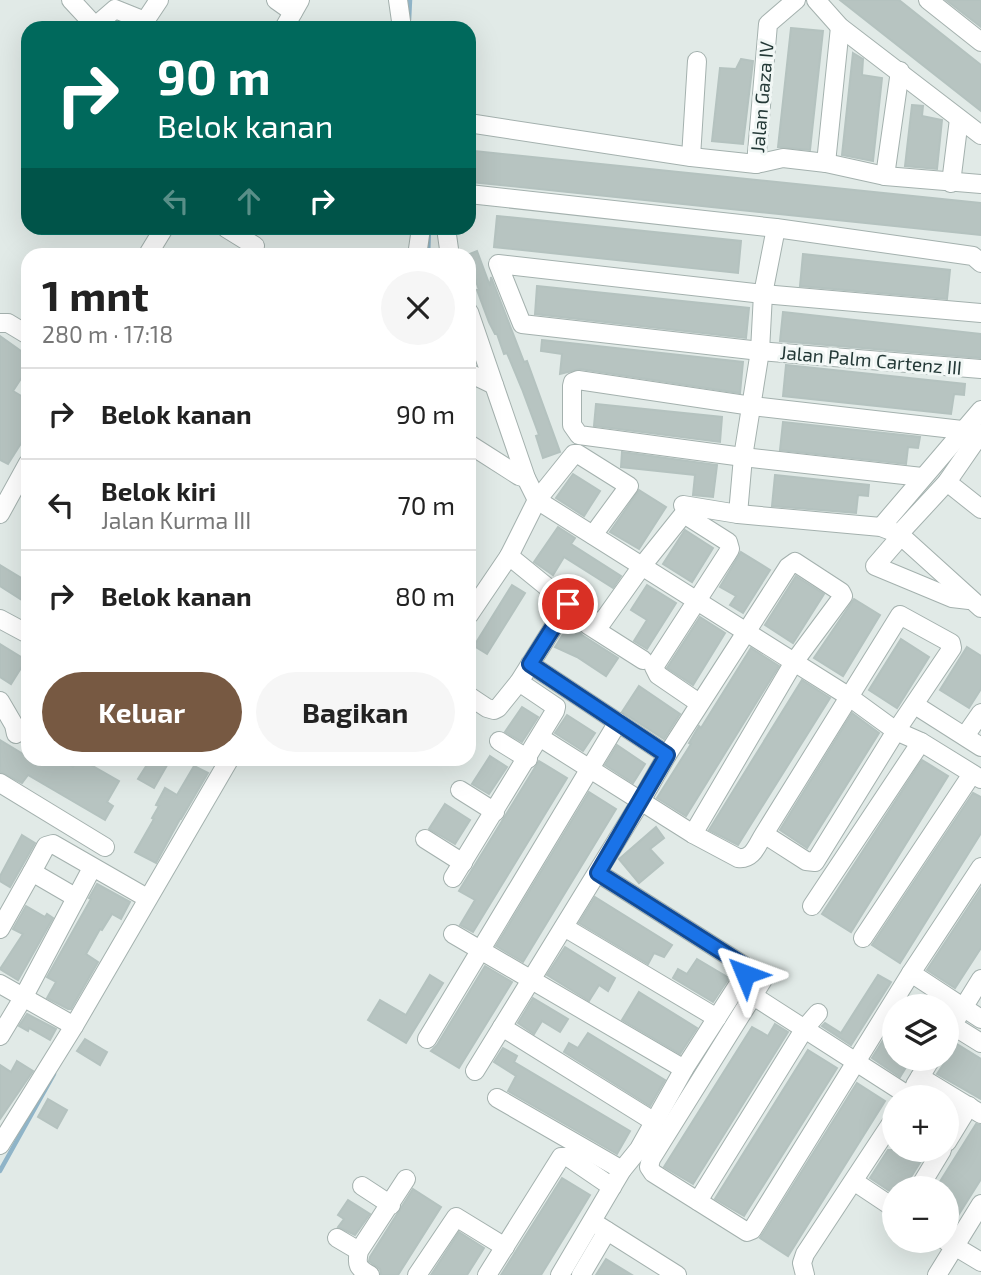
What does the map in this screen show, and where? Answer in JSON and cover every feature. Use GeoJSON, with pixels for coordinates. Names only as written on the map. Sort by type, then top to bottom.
{"type":"FeatureCollection","features":[{"type":"Feature","properties":{"kind":"street"},"geometry":{"type":"LineString","coordinates":[[71,0],[90,21]]}},
{"type":"Feature","properties":{"kind":"street"},"geometry":{"type":"LineString","coordinates":[[102,21],[115,9],[145,21],[159,0]]}},
{"type":"Feature","properties":{"kind":"street"},"geometry":{"type":"LineString","coordinates":[[276,0],[297,6]]}},
{"type":"Feature","properties":{"kind":"street"},"geometry":{"type":"LineString","coordinates":[[398,0],[401,21]]}},
{"type":"Feature","properties":{"kind":"street","name":"Jalan Gaza IV"},"geometry":{"type":"LineString","coordinates":[[756,164],[768,24],[796,0]]}},
{"type":"Feature","properties":{"kind":"street"},"geometry":{"type":"LineString","coordinates":[[816,0],[840,27],[981,135]]}},
{"type":"Feature","properties":{"kind":"street"},"geometry":{"type":"LineString","coordinates":[[928,0],[981,42]]}},
{"type":"Feature","properties":{"kind":"street"},"geometry":{"type":"LineString","coordinates":[[826,163],[840,27]]}},
{"type":"Feature","properties":{"kind":"street"},"geometry":{"type":"LineString","coordinates":[[691,157],[697,61]]}},
{"type":"Feature","properties":{"kind":"street"},"geometry":{"type":"LineString","coordinates":[[885,176],[900,71]]}},
{"type":"Feature","properties":{"kind":"street"},"geometry":{"type":"LineString","coordinates":[[951,183],[959,118]]}},
{"type":"Feature","properties":{"kind":"street"},"geometry":{"type":"LineString","coordinates":[[476,124],[691,157],[756,164],[783,158],[826,163],[885,176],[981,184]]}},
{"type":"Feature","properties":{"kind":"street"},"geometry":{"type":"LineString","coordinates":[[476,195],[776,228],[973,256],[981,263]]}},
{"type":"Feature","properties":{"kind":"street"},"geometry":{"type":"LineString","coordinates":[[738,514],[743,457],[760,351],[762,295],[776,228]]}},
{"type":"Feature","properties":{"kind":"street"},"geometry":{"type":"LineString","coordinates":[[237,235],[255,246]]}},
{"type":"Feature","properties":{"kind":"street","name":"Jalan Palm Cartenz III"},"geometry":{"type":"LineString","coordinates":[[762,295],[498,264],[522,324],[760,351],[981,369]]}},
{"type":"Feature","properties":{"kind":"street"},"geometry":{"type":"LineString","coordinates":[[762,295],[981,313]]}},
{"type":"Feature","properties":{"kind":"street"},"geometry":{"type":"LineString","coordinates":[[0,323],[8,323],[21,331]]}},
{"type":"Feature","properties":{"kind":"street"},"geometry":{"type":"LineString","coordinates":[[476,332],[526,478],[537,500],[848,696],[896,731],[921,742],[977,776],[863,938]]}},
{"type":"Feature","properties":{"kind":"street"},"geometry":{"type":"LineString","coordinates":[[476,376],[495,385]]}},
{"type":"Feature","properties":{"kind":"street"},"geometry":{"type":"LineString","coordinates":[[922,477],[579,435],[572,425],[573,382],[579,380],[752,406],[976,433]]}},
{"type":"Feature","properties":{"kind":"street"},"geometry":{"type":"LineString","coordinates":[[975,604],[952,598],[875,566],[947,482],[976,433],[981,410]]}},
{"type":"Feature","properties":{"kind":"street"},"geometry":{"type":"LineString","coordinates":[[881,527],[922,477],[976,433]]}},
{"type":"Feature","properties":{"kind":"street"},"geometry":{"type":"LineString","coordinates":[[476,448],[526,478]]}},
{"type":"Feature","properties":{"kind":"street"},"geometry":{"type":"LineString","coordinates":[[476,605],[509,556],[537,500],[574,454],[586,458],[629,486],[593,535]]}},
{"type":"Feature","properties":{"kind":"street"},"geometry":{"type":"LineString","coordinates":[[0,512],[5,490],[21,471]]}},
{"type":"Feature","properties":{"kind":"street"},"geometry":{"type":"LineString","coordinates":[[947,482],[981,509]]}},
{"type":"Feature","properties":{"kind":"street"},"geometry":{"type":"LineString","coordinates":[[683,505],[738,514],[881,527],[900,535],[975,604]]}},
{"type":"Feature","properties":{"kind":"street"},"geometry":{"type":"LineString","coordinates":[[566,607],[600,625],[682,516],[687,516],[728,542],[730,549],[654,667],[658,676],[699,703]]}},
{"type":"Feature","properties":{"kind":"street"},"geometry":{"type":"LineString","coordinates":[[509,556],[566,607],[643,660]]}},
{"type":"Feature","properties":{"kind":"street"},"geometry":{"type":"LineString","coordinates":[[475,1071],[598,873],[699,703],[788,567],[795,562],[841,592],[843,596],[794,662],[692,834]]}},
{"type":"Feature","properties":{"kind":"street"},"geometry":{"type":"LineString","coordinates":[[476,700],[494,710],[519,682],[566,607]]}},
{"type":"Feature","properties":{"kind":"street"},"geometry":{"type":"LineString","coordinates":[[541,738],[692,834],[745,859],[750,857],[764,834],[848,696],[897,619],[903,615],[948,640],[952,645],[815,862],[806,861],[764,834]]}},
{"type":"Feature","properties":{"kind":"street"},"geometry":{"type":"LineString","coordinates":[[0,619],[21,630]]}},
{"type":"Feature","properties":{"kind":"street"},"geometry":{"type":"LineString","coordinates":[[530,664],[667,755]]}},
{"type":"Feature","properties":{"kind":"street"},"geometry":{"type":"LineString","coordinates":[[453,878],[541,738],[556,707],[519,682]]}},
{"type":"Feature","properties":{"kind":"street"},"geometry":{"type":"LineString","coordinates":[[0,701],[14,725],[16,734]]}},
{"type":"Feature","properties":{"kind":"street"},"geometry":{"type":"LineString","coordinates":[[915,705],[981,747]]}},
{"type":"Feature","properties":{"kind":"street"},"geometry":{"type":"LineString","coordinates":[[965,737],[981,713]]}},
{"type":"Feature","properties":{"kind":"street"},"geometry":{"type":"LineString","coordinates":[[427,1039],[618,722]]}},
{"type":"Feature","properties":{"kind":"street"},"geometry":{"type":"LineString","coordinates":[[499,741],[528,759]]}},
{"type":"Feature","properties":{"kind":"street"},"geometry":{"type":"LineString","coordinates":[[813,906],[921,742]]}},
{"type":"Feature","properties":{"kind":"street"},"geometry":{"type":"LineString","coordinates":[[1,1142],[74,1027],[219,766]]}},
{"type":"Feature","properties":{"kind":"street"},"geometry":{"type":"LineString","coordinates":[[0,783],[105,847]]}},
{"type":"Feature","properties":{"kind":"street"},"geometry":{"type":"LineString","coordinates":[[460,790],[495,812]]}},
{"type":"Feature","properties":{"kind":"street"},"geometry":{"type":"LineString","coordinates":[[425,839],[463,863]]}},
{"type":"Feature","properties":{"kind":"street"},"geometry":{"type":"LineString","coordinates":[[0,929],[50,844],[147,898]]}},
{"type":"Feature","properties":{"kind":"street"},"geometry":{"type":"LineString","coordinates":[[764,978],[716,1018],[653,1121],[645,1154],[653,1173],[747,1232],[752,1230],[911,973],[981,867]]}},
{"type":"Feature","properties":{"kind":"street"},"geometry":{"type":"LineString","coordinates":[[0,1036],[92,868]]}},
{"type":"Feature","properties":{"kind":"street"},"geometry":{"type":"LineString","coordinates":[[32,872],[75,897]]}},
{"type":"Feature","properties":{"kind":"street"},"geometry":{"type":"LineString","coordinates":[[580,1275],[612,1187],[622,1170],[645,1154],[746,991],[743,965],[598,873]]}},
{"type":"Feature","properties":{"kind":"street"},"geometry":{"type":"LineString","coordinates":[[564,927],[716,1018]]}},
{"type":"Feature","properties":{"kind":"street"},"geometry":{"type":"LineString","coordinates":[[453,934],[684,1069]]}},
{"type":"Feature","properties":{"kind":"street"},"geometry":{"type":"LineString","coordinates":[[911,973],[981,1019]]}},
{"type":"Feature","properties":{"kind":"street"},"geometry":{"type":"LineString","coordinates":[[959,1014],[981,979]]}},
{"type":"Feature","properties":{"kind":"street"},"geometry":{"type":"LineString","coordinates":[[0,984],[74,1027]]}},
{"type":"Feature","properties":{"kind":"street"},"geometry":{"type":"LineString","coordinates":[[746,991],[891,1085]]}},
{"type":"Feature","properties":{"kind":"street"},"geometry":{"type":"LineString","coordinates":[[698,1201],[805,1028],[818,1013]]}},
{"type":"Feature","properties":{"kind":"street"},"geometry":{"type":"LineString","coordinates":[[502,1027],[653,1121]]}},
{"type":"Feature","properties":{"kind":"street"},"geometry":{"type":"LineString","coordinates":[[959,1034],[981,1043]]}},
{"type":"Feature","properties":{"kind":"street"},"geometry":{"type":"LineString","coordinates":[[915,1085],[924,1071]]}},
{"type":"Feature","properties":{"kind":"street"},"geometry":{"type":"LineString","coordinates":[[920,1077],[975,1110],[959,1128]]}},
{"type":"Feature","properties":{"kind":"street"},"geometry":{"type":"LineString","coordinates":[[497,1098],[622,1170]]}},
{"type":"Feature","properties":{"kind":"street"},"geometry":{"type":"LineString","coordinates":[[805,1275],[802,1263],[806,1254],[882,1138]]}},
{"type":"Feature","properties":{"kind":"street"},"geometry":{"type":"LineString","coordinates":[[487,1275],[561,1157],[568,1157],[612,1187]]}},
{"type":"Feature","properties":{"kind":"street"},"geometry":{"type":"LineString","coordinates":[[370,1275],[358,1265],[359,1251],[406,1179]]}},
{"type":"Feature","properties":{"kind":"street"},"geometry":{"type":"LineString","coordinates":[[855,1182],[882,1200]]}},
{"type":"Feature","properties":{"kind":"street"},"geometry":{"type":"LineString","coordinates":[[362,1186],[391,1205]]}},
{"type":"Feature","properties":{"kind":"street"},"geometry":{"type":"LineString","coordinates":[[959,1232],[981,1204]]}},
{"type":"Feature","properties":{"kind":"street"},"geometry":{"type":"LineString","coordinates":[[417,1275],[456,1217],[505,1247]]}},
{"type":"Feature","properties":{"kind":"street"},"geometry":{"type":"LineString","coordinates":[[600,1226],[657,1270],[677,1275]]}},
{"type":"Feature","properties":{"kind":"street"},"geometry":{"type":"LineString","coordinates":[[560,1275],[600,1226]]}},
{"type":"Feature","properties":{"kind":"street"},"geometry":{"type":"LineString","coordinates":[[337,1238],[359,1251]]}},
{"type":"Feature","properties":{"kind":"street"},"geometry":{"type":"LineString","coordinates":[[959,1249],[981,1262]]}},
{"type":"Feature","properties":{"kind":"street"},"geometry":{"type":"LineString","coordinates":[[937,1275],[946,1253]]}},
{"type":"Feature","properties":{"kind":"building"},"geometry":{"type":"Polygon","coordinates":[[[840,0],[899,0],[981,65],[981,111],[840,0]]]}},
{"type":"Feature","properties":{"kind":"building"},"geometry":{"type":"Polygon","coordinates":[[[946,0],[981,0],[981,27],[946,0]]]}},
{"type":"Feature","properties":{"kind":"building"},"geometry":{"type":"Polygon","coordinates":[[[791,28],[823,31],[810,150],[778,147],[791,28]]]}},
{"type":"Feature","properties":{"kind":"building"},"geometry":{"type":"Polygon","coordinates":[[[853,53],[863,59],[862,75],[882,78],[873,161],[842,155],[853,53]]]}},
{"type":"Feature","properties":{"kind":"building"},"geometry":{"type":"Polygon","coordinates":[[[741,59],[753,61],[743,144],[712,141],[720,68],[736,69],[741,59]]]}},
{"type":"Feature","properties":{"kind":"building"},"geometry":{"type":"Polygon","coordinates":[[[912,105],[923,106],[922,116],[942,120],[937,169],[905,166],[912,105]]]}},
{"type":"Feature","properties":{"kind":"building"},"geometry":{"type":"Polygon","coordinates":[[[476,151],[981,203],[981,235],[476,183],[476,151]]]}},
{"type":"Feature","properties":{"kind":"building"},"geometry":{"type":"Polygon","coordinates":[[[497,216],[741,241],[738,273],[494,247],[497,216]]]}},
{"type":"Feature","properties":{"kind":"building"},"geometry":{"type":"Polygon","coordinates":[[[476,251],[490,286],[491,277],[524,362],[527,361],[560,452],[543,458],[536,436],[539,435],[522,389],[507,353],[504,354],[497,334],[489,322],[477,290],[476,251]]]}},
{"type":"Feature","properties":{"kind":"building"},"geometry":{"type":"Polygon","coordinates":[[[803,254],[950,270],[947,299],[800,286],[803,254]]]}},
{"type":"Feature","properties":{"kind":"building"},"geometry":{"type":"Polygon","coordinates":[[[537,286],[749,308],[746,338],[535,314],[537,286]]]}},
{"type":"Feature","properties":{"kind":"building"},"geometry":{"type":"Polygon","coordinates":[[[783,312],[981,334],[981,358],[780,341],[783,312]]]}},
{"type":"Feature","properties":{"kind":"building"},"geometry":{"type":"Polygon","coordinates":[[[0,336],[21,351],[21,379],[13,391],[21,396],[21,443],[8,464],[0,460],[0,336]]]}},
{"type":"Feature","properties":{"kind":"building"},"geometry":{"type":"Polygon","coordinates":[[[542,340],[743,362],[740,393],[580,369],[560,374],[562,354],[541,351],[542,340]]]}},
{"type":"Feature","properties":{"kind":"building"},"geometry":{"type":"Polygon","coordinates":[[[786,365],[965,384],[964,395],[954,394],[951,414],[783,396],[786,365]]]}},
{"type":"Feature","properties":{"kind":"building"},"geometry":{"type":"Polygon","coordinates":[[[596,404],[722,417],[720,442],[594,426],[596,404]]]}},
{"type":"Feature","properties":{"kind":"building"},"geometry":{"type":"Polygon","coordinates":[[[783,422],[920,437],[918,448],[908,447],[906,464],[780,450],[783,422]]]}},
{"type":"Feature","properties":{"kind":"building"},"geometry":{"type":"Polygon","coordinates":[[[622,452],[717,465],[713,497],[693,495],[695,475],[621,467],[622,452]]]}},
{"type":"Feature","properties":{"kind":"building"},"geometry":{"type":"Polygon","coordinates":[[[573,474],[600,491],[584,516],[556,498],[573,474]]]}},
{"type":"Feature","properties":{"kind":"building"},"geometry":{"type":"Polygon","coordinates":[[[775,475],[869,485],[868,496],[858,495],[856,513],[772,506],[775,475]]]}},
{"type":"Feature","properties":{"kind":"building"},"geometry":{"type":"Polygon","coordinates":[[[639,490],[666,507],[639,549],[610,532],[639,490]]]}},
{"type":"Feature","properties":{"kind":"building"},"geometry":{"type":"Polygon","coordinates":[[[558,527],[575,538],[571,544],[621,576],[613,588],[564,557],[553,575],[534,562],[558,527]]]}},
{"type":"Feature","properties":{"kind":"building"},"geometry":{"type":"Polygon","coordinates":[[[685,530],[713,548],[692,582],[663,564],[685,530]]]}},
{"type":"Feature","properties":{"kind":"building"},"geometry":{"type":"Polygon","coordinates":[[[741,552],[770,570],[743,613],[730,605],[736,596],[720,587],[741,552]]]}},
{"type":"Feature","properties":{"kind":"building"},"geometry":{"type":"Polygon","coordinates":[[[0,565],[21,578],[21,600],[0,586],[0,565]]]}},
{"type":"Feature","properties":{"kind":"building"},"geometry":{"type":"Polygon","coordinates":[[[796,576],[824,594],[793,643],[765,625],[796,576]]]}},
{"type":"Feature","properties":{"kind":"building"},"geometry":{"type":"Polygon","coordinates":[[[512,585],[525,593],[487,654],[476,647],[476,643],[512,585]]]}},
{"type":"Feature","properties":{"kind":"building"},"geometry":{"type":"Polygon","coordinates":[[[647,585],[676,603],[647,649],[634,641],[647,620],[631,610],[647,585]]]}},
{"type":"Feature","properties":{"kind":"building"},"geometry":{"type":"Polygon","coordinates":[[[854,599],[880,615],[843,676],[814,658],[854,599]]]}},
{"type":"Feature","properties":{"kind":"building"},"geometry":{"type":"Polygon","coordinates":[[[700,617],[725,633],[693,685],[667,668],[700,617]]]}},
{"type":"Feature","properties":{"kind":"building"},"geometry":{"type":"Polygon","coordinates":[[[570,623],[582,635],[618,658],[606,676],[577,657],[555,647],[570,623]]]}},
{"type":"Feature","properties":{"kind":"building"},"geometry":{"type":"Polygon","coordinates":[[[901,639],[929,657],[897,708],[869,690],[901,639]]]}},
{"type":"Feature","properties":{"kind":"building"},"geometry":{"type":"Polygon","coordinates":[[[0,644],[21,657],[21,668],[11,684],[0,677],[0,644]]]}},
{"type":"Feature","properties":{"kind":"building"},"geometry":{"type":"Polygon","coordinates":[[[967,647],[981,656],[981,689],[969,708],[940,690],[967,647]]]}},
{"type":"Feature","properties":{"kind":"building"},"geometry":{"type":"Polygon","coordinates":[[[751,648],[779,666],[686,816],[657,798],[691,744],[689,743],[699,726],[701,728],[751,648]]]}},
{"type":"Feature","properties":{"kind":"building"},"geometry":{"type":"Polygon","coordinates":[[[802,680],[830,698],[738,845],[709,830],[802,680]]]}},
{"type":"Feature","properties":{"kind":"building"},"geometry":{"type":"Polygon","coordinates":[[[639,686],[680,714],[664,739],[622,712],[639,686]]]}},
{"type":"Feature","properties":{"kind":"building"},"geometry":{"type":"Polygon","coordinates":[[[522,707],[538,717],[522,742],[505,732],[522,707]]]}},
{"type":"Feature","properties":{"kind":"building"},"geometry":{"type":"Polygon","coordinates":[[[852,713],[879,733],[807,848],[780,830],[852,713]]]}},
{"type":"Feature","properties":{"kind":"building"},"geometry":{"type":"Polygon","coordinates":[[[567,715],[595,733],[583,751],[555,733],[567,715]]]}},
{"type":"Feature","properties":{"kind":"building"},"geometry":{"type":"Polygon","coordinates":[[[0,740],[21,753],[21,766],[93,766],[119,781],[107,802],[113,806],[105,820],[28,775],[22,783],[0,772],[0,740]]]}},
{"type":"Feature","properties":{"kind":"building"},"geometry":{"type":"Polygon","coordinates":[[[617,745],[645,764],[633,783],[605,765],[617,745]]]}},
{"type":"Feature","properties":{"kind":"building"},"geometry":{"type":"Polygon","coordinates":[[[490,756],[507,767],[489,794],[472,784],[490,756]]]}},
{"type":"Feature","properties":{"kind":"building"},"geometry":{"type":"Polygon","coordinates":[[[922,760],[948,776],[851,932],[822,914],[922,760]]]}},
{"type":"Feature","properties":{"kind":"building"},"geometry":{"type":"Polygon","coordinates":[[[539,761],[567,778],[473,932],[460,925],[475,900],[459,891],[539,761]]]}},
{"type":"Feature","properties":{"kind":"building"},"geometry":{"type":"Polygon","coordinates":[[[146,766],[167,766],[154,788],[138,779],[146,766]]]}},
{"type":"Feature","properties":{"kind":"building"},"geometry":{"type":"Polygon","coordinates":[[[194,766],[208,773],[156,863],[135,852],[154,819],[152,818],[159,806],[156,805],[165,788],[177,795],[194,766]]]}},
{"type":"Feature","properties":{"kind":"building"},"geometry":{"type":"Polygon","coordinates":[[[589,792],[616,809],[523,962],[496,946],[589,792]]]}},
{"type":"Feature","properties":{"kind":"building"},"geometry":{"type":"Polygon","coordinates":[[[973,793],[981,797],[981,833],[900,963],[872,945],[973,793]]]}},
{"type":"Feature","properties":{"kind":"building"},"geometry":{"type":"Polygon","coordinates":[[[445,804],[470,820],[455,844],[429,829],[445,804]]]}},
{"type":"Feature","properties":{"kind":"building"},"geometry":{"type":"Polygon","coordinates":[[[656,827],[664,838],[650,849],[663,863],[639,883],[619,859],[656,827]]]}},
{"type":"Feature","properties":{"kind":"building"},"geometry":{"type":"Polygon","coordinates":[[[22,835],[35,843],[10,887],[0,881],[0,876],[22,835]]]}},
{"type":"Feature","properties":{"kind":"building"},"geometry":{"type":"Polygon","coordinates":[[[97,884],[130,902],[121,919],[112,914],[102,930],[100,929],[86,954],[98,962],[71,1009],[68,1009],[47,998],[56,982],[47,977],[97,884]]]}},
{"type":"Feature","properties":{"kind":"building"},"geometry":{"type":"Polygon","coordinates":[[[981,888],[981,948],[955,988],[927,970],[981,888]]]}},
{"type":"Feature","properties":{"kind":"building"},"geometry":{"type":"Polygon","coordinates":[[[595,897],[672,945],[664,957],[654,953],[648,964],[579,923],[595,897]]]}},
{"type":"Feature","properties":{"kind":"building"},"geometry":{"type":"Polygon","coordinates":[[[26,906],[45,917],[47,914],[53,918],[18,980],[0,969],[23,934],[13,929],[26,906]]]}},
{"type":"Feature","properties":{"kind":"building"},"geometry":{"type":"Polygon","coordinates":[[[565,947],[615,978],[608,991],[599,985],[589,1001],[547,975],[565,947]]]}},
{"type":"Feature","properties":{"kind":"building"},"geometry":{"type":"Polygon","coordinates":[[[697,959],[729,978],[713,1002],[673,978],[678,969],[687,974],[697,959]]]}},
{"type":"Feature","properties":{"kind":"building"},"geometry":{"type":"Polygon","coordinates":[[[485,966],[512,982],[459,1068],[431,1051],[485,966]]]}},
{"type":"Feature","properties":{"kind":"building"},"geometry":{"type":"Polygon","coordinates":[[[430,975],[443,983],[406,1043],[368,1020],[380,1000],[406,1015],[430,975]]]}},
{"type":"Feature","properties":{"kind":"building"},"geometry":{"type":"Polygon","coordinates":[[[878,975],[891,982],[851,1045],[822,1026],[825,1023],[841,1033],[878,975]]]}},
{"type":"Feature","properties":{"kind":"building"},"geometry":{"type":"Polygon","coordinates":[[[639,992],[697,1028],[680,1054],[622,1020],[639,992]]]}},
{"type":"Feature","properties":{"kind":"building"},"geometry":{"type":"Polygon","coordinates":[[[533,998],[568,1019],[560,1032],[542,1021],[534,1034],[518,1023],[533,998]]]}},
{"type":"Feature","properties":{"kind":"building"},"geometry":{"type":"Polygon","coordinates":[[[27,1014],[56,1029],[50,1040],[29,1028],[28,1031],[19,1026],[27,1014]]]}},
{"type":"Feature","properties":{"kind":"building"},"geometry":{"type":"Polygon","coordinates":[[[775,1024],[788,1032],[693,1184],[664,1167],[752,1027],[768,1036],[775,1024]]]}},
{"type":"Feature","properties":{"kind":"building"},"geometry":{"type":"Polygon","coordinates":[[[588,1033],[665,1080],[650,1106],[564,1052],[569,1043],[578,1048],[588,1033]]]}},
{"type":"Feature","properties":{"kind":"building"},"geometry":{"type":"Polygon","coordinates":[[[85,1039],[107,1052],[100,1065],[77,1051],[85,1039]]]}},
{"type":"Feature","properties":{"kind":"building"},"geometry":{"type":"Polygon","coordinates":[[[882,1042],[882,1065],[872,1058],[882,1042]]]}},
{"type":"Feature","properties":{"kind":"building"},"geometry":{"type":"Polygon","coordinates":[[[959,1045],[981,1059],[981,1099],[959,1085],[937,1074],[939,1071],[959,1071],[959,1045]]]}},
{"type":"Feature","properties":{"kind":"building"},"geometry":{"type":"Polygon","coordinates":[[[503,1048],[517,1056],[514,1062],[630,1131],[617,1154],[508,1091],[516,1076],[494,1062],[503,1048]]]}},
{"type":"Feature","properties":{"kind":"building"},"geometry":{"type":"Polygon","coordinates":[[[808,1050],[837,1068],[744,1216],[715,1199],[808,1050]]]}},
{"type":"Feature","properties":{"kind":"building"},"geometry":{"type":"Polygon","coordinates":[[[17,1061],[33,1071],[0,1119],[0,1065],[11,1072],[17,1061]]]}},
{"type":"Feature","properties":{"kind":"building"},"geometry":{"type":"Polygon","coordinates":[[[891,1071],[904,1071],[900,1077],[891,1071]]]}},
{"type":"Feature","properties":{"kind":"building"},"geometry":{"type":"Polygon","coordinates":[[[857,1083],[882,1099],[882,1106],[788,1256],[760,1238],[857,1083]]]}},
{"type":"Feature","properties":{"kind":"building"},"geometry":{"type":"Polygon","coordinates":[[[48,1099],[67,1110],[57,1128],[38,1117],[48,1099]]]}},
{"type":"Feature","properties":{"kind":"building"},"geometry":{"type":"Polygon","coordinates":[[[976,1124],[981,1125],[981,1179],[959,1214],[959,1176],[944,1176],[952,1162],[959,1162],[959,1151],[976,1124]]]}},
{"type":"Feature","properties":{"kind":"building"},"geometry":{"type":"Polygon","coordinates":[[[882,1159],[882,1162],[920,1162],[912,1176],[882,1176],[882,1186],[870,1178],[882,1159]]]}},
{"type":"Feature","properties":{"kind":"building"},"geometry":{"type":"Polygon","coordinates":[[[562,1178],[590,1195],[541,1275],[501,1275],[562,1178]]]}},
{"type":"Feature","properties":{"kind":"building"},"geometry":{"type":"Polygon","coordinates":[[[413,1189],[441,1207],[398,1275],[381,1275],[380,1269],[369,1261],[370,1257],[413,1189]]]}},
{"type":"Feature","properties":{"kind":"building"},"geometry":{"type":"Polygon","coordinates":[[[348,1200],[370,1214],[355,1235],[338,1227],[344,1219],[338,1215],[348,1200]]]}},
{"type":"Feature","properties":{"kind":"building"},"geometry":{"type":"Polygon","coordinates":[[[459,1232],[484,1248],[467,1275],[431,1275],[459,1232]]]}},
{"type":"Feature","properties":{"kind":"building"},"geometry":{"type":"Polygon","coordinates":[[[606,1259],[632,1275],[596,1275],[606,1259]]]}},
{"type":"Feature","properties":{"kind":"waterway"},"geometry":{"type":"LineString","coordinates":[[409,20],[410,0]]}},
{"type":"Feature","properties":{"kind":"waterway"},"geometry":{"type":"LineString","coordinates":[[428,248],[429,235]]}},
{"type":"Feature","properties":{"kind":"waterway"},"geometry":{"type":"LineString","coordinates":[[0,1171],[54,1074]]}},
{"type":"Feature","properties":{"kind":"route"},"geometry":{"type":"LineString","coordinates":[[568,604],[530,664],[667,755],[598,873],[743,965],[745,974]]}}]}
